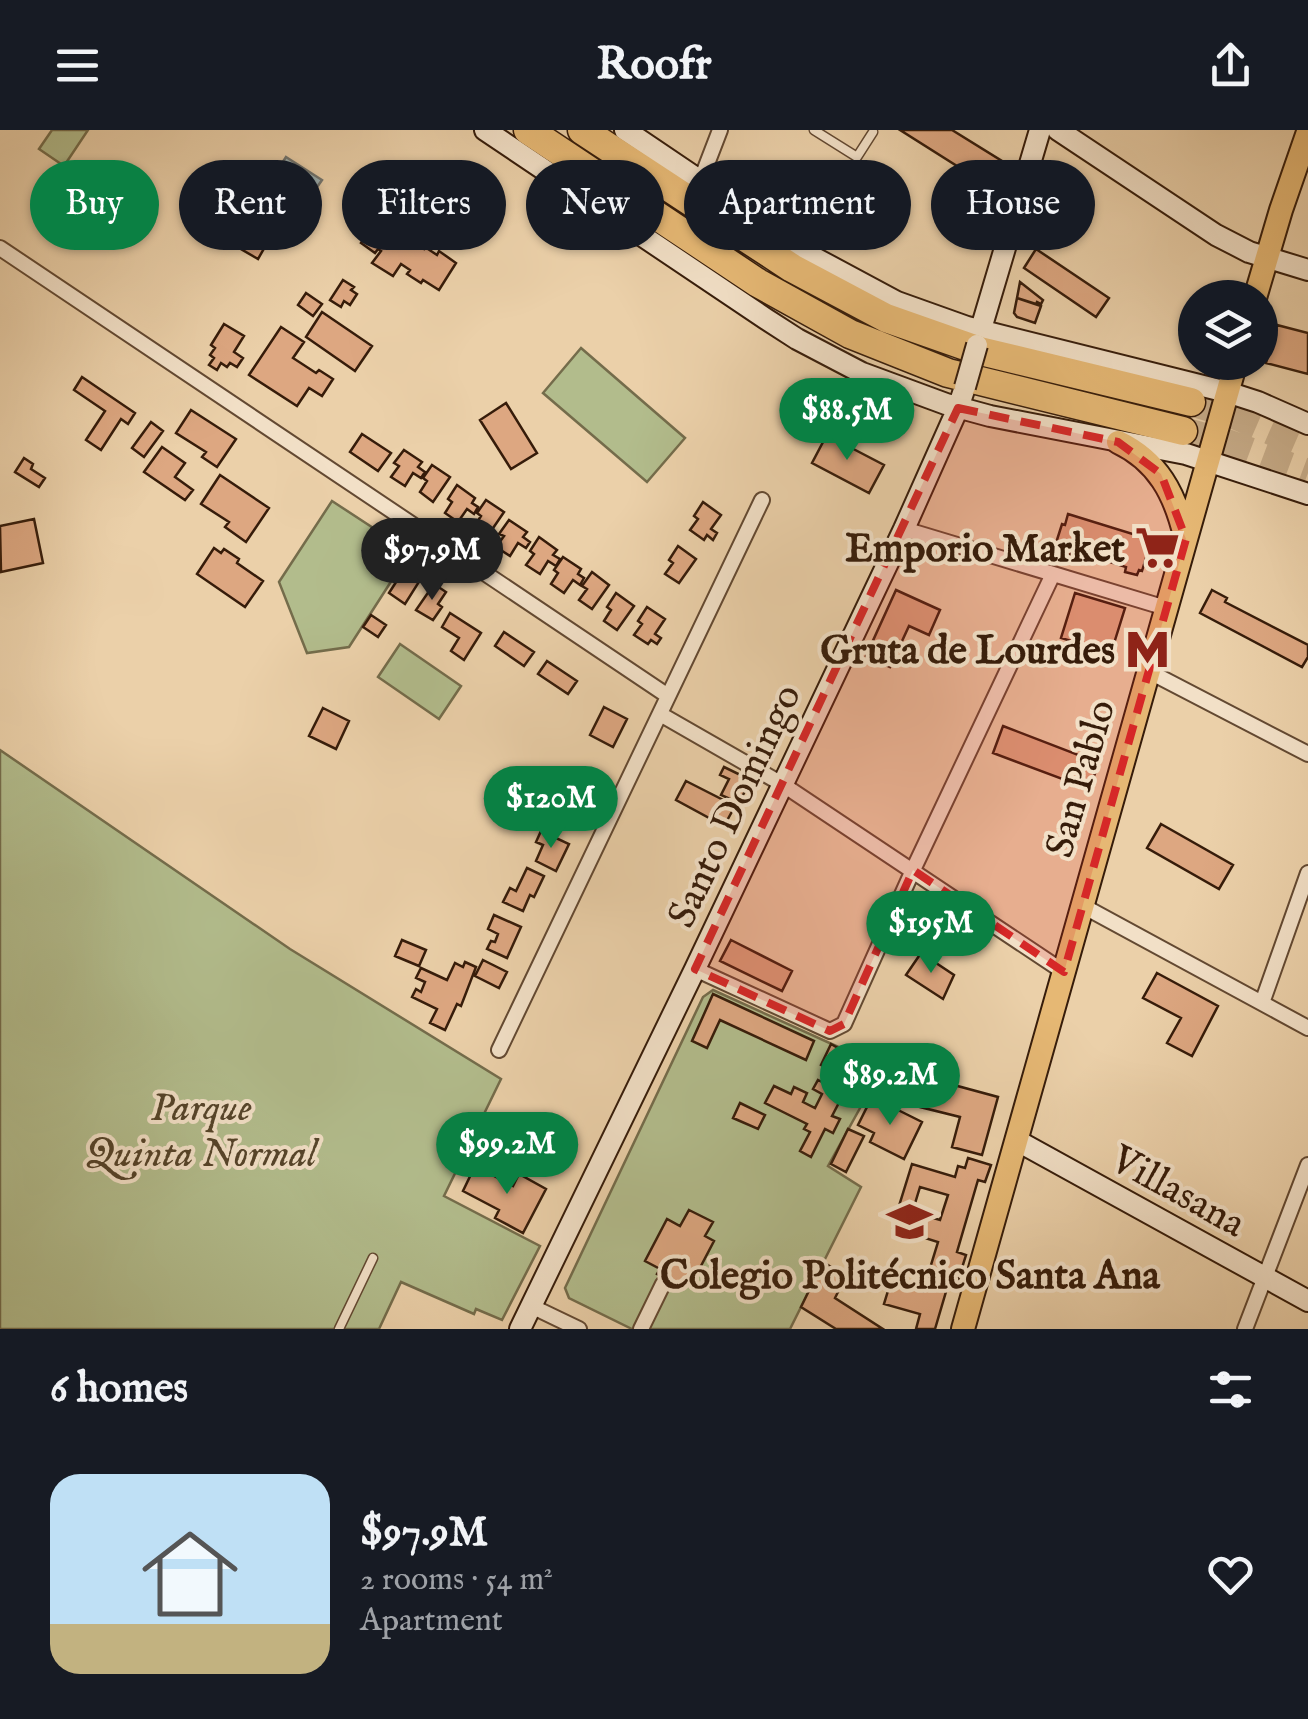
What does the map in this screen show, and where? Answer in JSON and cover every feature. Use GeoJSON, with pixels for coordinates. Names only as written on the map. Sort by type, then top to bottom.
{"type":"FeatureCollection","features":[{"type":"Feature","properties":{"kind":"highway"},"geometry":{"type":"LineString","coordinates":[[528,130],[758,283],[850,334],[948,373],[1183,431]]}},
{"type":"Feature","properties":{"kind":"highway"},"geometry":{"type":"LineString","coordinates":[[582,130],[792,268],[886,318],[980,351],[1191,402]]}},
{"type":"Feature","properties":{"kind":"main road"},"geometry":{"type":"LineString","coordinates":[[1260,280],[1308,132]]}},
{"type":"Feature","properties":{"kind":"main road","name":"San Pablo"},"geometry":{"type":"LineString","coordinates":[[962,1329],[1231,380]]}},
{"type":"Feature","properties":{"kind":"main road"},"geometry":{"type":"LineString","coordinates":[[1118,442],[1142,455],[1161,474],[1186,539]]}},
{"type":"Feature","properties":{"kind":"street"},"geometry":{"type":"LineString","coordinates":[[484,130],[797,338],[893,386],[958,408],[1209,460],[1308,494]]}},
{"type":"Feature","properties":{"kind":"street"},"geometry":{"type":"LineString","coordinates":[[626,130],[684,171]]}},
{"type":"Feature","properties":{"kind":"street"},"geometry":{"type":"LineString","coordinates":[[708,160],[720,130]]}},
{"type":"Feature","properties":{"kind":"street","name":"Santo Domingo"},"geometry":{"type":"LineString","coordinates":[[520,1329],[695,969],[958,408],[1040,130]]}},
{"type":"Feature","properties":{"kind":"street"},"geometry":{"type":"LineString","coordinates":[[1058,130],[1216,235],[1249,252],[1308,270]]}},
{"type":"Feature","properties":{"kind":"street"},"geometry":{"type":"LineString","coordinates":[[0,248],[668,696]]}},
{"type":"Feature","properties":{"kind":"street"},"geometry":{"type":"LineString","coordinates":[[805,250],[897,302],[979,338],[1227,392],[1308,424]]}},
{"type":"Feature","properties":{"kind":"street"},"geometry":{"type":"LineString","coordinates":[[499,1050],[762,500]]}},
{"type":"Feature","properties":{"kind":"street"},"geometry":{"type":"LineString","coordinates":[[904,529],[1166,608]]}},
{"type":"Feature","properties":{"kind":"street"},"geometry":{"type":"LineString","coordinates":[[695,969],[830,1031],[844,1024],[1054,574]]}},
{"type":"Feature","properties":{"kind":"street"},"geometry":{"type":"LineString","coordinates":[[1148,672],[1308,754]]}},
{"type":"Feature","properties":{"kind":"street"},"geometry":{"type":"LineString","coordinates":[[660,714],[782,784],[1064,972]]}},
{"type":"Feature","properties":{"kind":"street"},"geometry":{"type":"LineString","coordinates":[[1262,1003],[1308,873]]}},
{"type":"Feature","properties":{"kind":"street"},"geometry":{"type":"LineString","coordinates":[[1083,906],[1308,1028]]}},
{"type":"Feature","properties":{"kind":"street","name":"Villasana"},"geometry":{"type":"LineString","coordinates":[[1016,1140],[1308,1301]]}},
{"type":"Feature","properties":{"kind":"street"},"geometry":{"type":"LineString","coordinates":[[1245,1329],[1308,1165]]}},
{"type":"Feature","properties":{"kind":"street"},"geometry":{"type":"LineString","coordinates":[[641,1329],[663,1284]]}},
{"type":"Feature","properties":{"kind":"street"},"geometry":{"type":"LineString","coordinates":[[531,1306],[579,1329]]}},
{"type":"Feature","properties":{"kind":"lane"},"geometry":{"type":"LineString","coordinates":[[814,130],[857,158],[873,132]]}},
{"type":"Feature","properties":{"kind":"lane"},"geometry":{"type":"LineString","coordinates":[[338,1329],[373,1258]]}},
{"type":"Feature","properties":{"kind":"highlighted area"},"geometry":{"type":"Polygon","coordinates":[[[958,408],[1118,442],[1161,474],[1186,539],[1064,972],[913,870],[844,1024],[830,1031],[695,969],[958,408]]]}},
{"type":"Feature","properties":{"kind":"green space"},"geometry":{"type":"Polygon","coordinates":[[[52,130],[88,130],[68,160],[55,160],[39,149],[52,130]]]}},
{"type":"Feature","properties":{"kind":"green space"},"geometry":{"type":"Polygon","coordinates":[[[581,348],[685,438],[647,482],[543,393],[581,348]]]}},
{"type":"Feature","properties":{"kind":"green space"},"geometry":{"type":"Polygon","coordinates":[[[332,501],[410,552],[349,647],[307,653],[279,582],[332,501]]]}},
{"type":"Feature","properties":{"kind":"green space"},"geometry":{"type":"Polygon","coordinates":[[[400,644],[461,686],[439,719],[378,677],[400,644]]]}},
{"type":"Feature","properties":{"kind":"green space","name":"Parque Quinta Normal"},"geometry":{"type":"Polygon","coordinates":[[[0,750],[290,949],[501,1079],[444,1196],[540,1246],[502,1320],[476,1309],[474,1314],[401,1282],[379,1329],[0,1329],[0,750]]]}},
{"type":"Feature","properties":{"kind":"green space"},"geometry":{"type":"Polygon","coordinates":[[[713,990],[845,1050],[836,1073],[870,1090],[828,1166],[861,1187],[790,1329],[632,1329],[569,1298],[565,1288],[703,997],[713,990]]]}},
{"type":"Feature","properties":{"kind":"building"},"geometry":{"type":"Polygon","coordinates":[[[900,130],[952,130],[1000,160],[948,160],[900,130]]]}},
{"type":"Feature","properties":{"kind":"building"},"geometry":{"type":"Polygon","coordinates":[[[243,250],[263,250],[258,259],[243,250]]]}},
{"type":"Feature","properties":{"kind":"building"},"geometry":{"type":"Polygon","coordinates":[[[430,250],[437,255],[439,251],[456,263],[439,290],[407,274],[410,270],[401,264],[393,276],[372,263],[381,251],[430,250]]]}},
{"type":"Feature","properties":{"kind":"building"},"geometry":{"type":"Polygon","coordinates":[[[1037,250],[1109,298],[1096,317],[1024,268],[1037,250]]]}},
{"type":"Feature","properties":{"kind":"building"},"geometry":{"type":"Polygon","coordinates":[[[343,280],[357,294],[350,305],[344,301],[341,307],[330,300],[343,280]]]}},
{"type":"Feature","properties":{"kind":"building"},"geometry":{"type":"Polygon","coordinates":[[[1020,282],[1043,300],[1041,304],[1017,298],[1020,282]]]}},
{"type":"Feature","properties":{"kind":"building"},"geometry":{"type":"Polygon","coordinates":[[[306,293],[322,304],[313,316],[298,305],[306,293]]]}},
{"type":"Feature","properties":{"kind":"building"},"geometry":{"type":"Polygon","coordinates":[[[1017,298],[1041,306],[1035,323],[1014,313],[1017,298]]]}},
{"type":"Feature","properties":{"kind":"building"},"geometry":{"type":"Polygon","coordinates":[[[322,312],[372,346],[355,371],[306,337],[322,312]]]}},
{"type":"Feature","properties":{"kind":"building"},"geometry":{"type":"Polygon","coordinates":[[[224,324],[244,336],[234,352],[243,358],[237,367],[221,363],[217,370],[209,365],[215,348],[211,345],[224,324]]]}},
{"type":"Feature","properties":{"kind":"building"},"geometry":{"type":"Polygon","coordinates":[[[1278,325],[1308,333],[1308,374],[1278,366],[1278,325]]]}},
{"type":"Feature","properties":{"kind":"building"},"geometry":{"type":"Polygon","coordinates":[[[281,327],[304,342],[293,358],[333,379],[322,396],[309,388],[297,406],[249,375],[281,327]]]}},
{"type":"Feature","properties":{"kind":"building"},"geometry":{"type":"Polygon","coordinates":[[[82,377],[135,413],[128,424],[121,419],[101,450],[86,440],[105,411],[74,390],[82,377]]]}},
{"type":"Feature","properties":{"kind":"building"},"geometry":{"type":"Polygon","coordinates":[[[506,403],[537,453],[511,469],[480,420],[506,403]]]}},
{"type":"Feature","properties":{"kind":"building"},"geometry":{"type":"Polygon","coordinates":[[[191,410],[236,439],[217,467],[202,457],[206,452],[176,433],[191,410]]]}},
{"type":"Feature","properties":{"kind":"building"},"geometry":{"type":"Polygon","coordinates":[[[151,422],[163,431],[144,457],[132,448],[151,422]]]}},
{"type":"Feature","properties":{"kind":"building"},"geometry":{"type":"Polygon","coordinates":[[[817,430],[884,465],[869,493],[812,463],[823,442],[813,437],[817,430]]]}},
{"type":"Feature","properties":{"kind":"building"},"geometry":{"type":"Polygon","coordinates":[[[362,434],[391,453],[378,471],[350,452],[362,434]]]}},
{"type":"Feature","properties":{"kind":"building"},"geometry":{"type":"Polygon","coordinates":[[[162,447],[185,463],[175,477],[193,490],[185,500],[144,472],[162,447]]]}},
{"type":"Feature","properties":{"kind":"building"},"geometry":{"type":"Polygon","coordinates":[[[404,450],[422,462],[418,467],[425,472],[421,478],[413,473],[405,486],[391,477],[399,466],[394,463],[404,450]]]}},
{"type":"Feature","properties":{"kind":"building"},"geometry":{"type":"Polygon","coordinates":[[[24,458],[33,464],[31,469],[45,478],[39,487],[15,472],[24,458]]]}},
{"type":"Feature","properties":{"kind":"building"},"geometry":{"type":"Polygon","coordinates":[[[432,465],[450,477],[433,502],[420,492],[432,465]]]}},
{"type":"Feature","properties":{"kind":"building"},"geometry":{"type":"Polygon","coordinates":[[[220,475],[269,508],[246,542],[225,527],[229,522],[201,504],[220,475]]]}},
{"type":"Feature","properties":{"kind":"building"},"geometry":{"type":"Polygon","coordinates":[[[457,485],[475,498],[472,503],[478,507],[474,514],[467,509],[458,522],[445,513],[457,485]]]}},
{"type":"Feature","properties":{"kind":"building"},"geometry":{"type":"Polygon","coordinates":[[[486,500],[504,512],[487,537],[474,527],[486,500]]]}},
{"type":"Feature","properties":{"kind":"building"},"geometry":{"type":"Polygon","coordinates":[[[703,502],[721,515],[711,529],[717,533],[713,540],[707,535],[704,540],[690,530],[703,502]]]}},
{"type":"Feature","properties":{"kind":"building"},"geometry":{"type":"Polygon","coordinates":[[[1068,514],[1149,539],[1142,571],[1137,575],[1125,572],[1126,567],[1072,550],[1071,555],[1057,551],[1056,543],[1068,514]]]}},
{"type":"Feature","properties":{"kind":"building"},"geometry":{"type":"Polygon","coordinates":[[[34,519],[43,563],[1,572],[0,526],[34,519]]]}},
{"type":"Feature","properties":{"kind":"building"},"geometry":{"type":"Polygon","coordinates":[[[509,520],[527,532],[523,537],[530,542],[526,548],[518,543],[510,556],[496,547],[509,520]]]}},
{"type":"Feature","properties":{"kind":"building"},"geometry":{"type":"Polygon","coordinates":[[[539,537],[557,550],[553,555],[560,559],[556,566],[548,561],[540,574],[526,565],[539,537]]]}},
{"type":"Feature","properties":{"kind":"building"},"geometry":{"type":"Polygon","coordinates":[[[678,546],[696,559],[679,583],[665,574],[678,546]]]}},
{"type":"Feature","properties":{"kind":"building"},"geometry":{"type":"Polygon","coordinates":[[[214,548],[221,553],[224,549],[239,559],[237,563],[263,581],[245,607],[197,574],[214,548]]]}},
{"type":"Feature","properties":{"kind":"building"},"geometry":{"type":"Polygon","coordinates":[[[563,557],[581,569],[578,574],[584,578],[580,585],[573,580],[564,593],[551,584],[563,557]]]}},
{"type":"Feature","properties":{"kind":"building"},"geometry":{"type":"Polygon","coordinates":[[[409,569],[422,577],[405,604],[389,593],[409,569]]]}},
{"type":"Feature","properties":{"kind":"building"},"geometry":{"type":"Polygon","coordinates":[[[592,572],[609,585],[592,609],[579,600],[587,589],[582,586],[592,572]]]}},
{"type":"Feature","properties":{"kind":"building"},"geometry":{"type":"Polygon","coordinates":[[[434,584],[446,592],[433,620],[416,610],[434,584]]]}},
{"type":"Feature","properties":{"kind":"building"},"geometry":{"type":"Polygon","coordinates":[[[896,590],[940,610],[929,635],[909,626],[890,667],[866,656],[896,590]]]}},
{"type":"Feature","properties":{"kind":"building"},"geometry":{"type":"Polygon","coordinates":[[[1212,590],[1227,598],[1225,602],[1308,645],[1308,657],[1302,667],[1200,613],[1212,590]]]}},
{"type":"Feature","properties":{"kind":"building"},"geometry":{"type":"Polygon","coordinates":[[[616,593],[634,606],[617,630],[604,621],[616,593]]]}},
{"type":"Feature","properties":{"kind":"building"},"geometry":{"type":"Polygon","coordinates":[[[1075,593],[1125,608],[1111,653],[1061,638],[1075,593]]]}},
{"type":"Feature","properties":{"kind":"building"},"geometry":{"type":"Polygon","coordinates":[[[647,607],[665,619],[655,634],[661,638],[657,644],[651,640],[648,644],[634,635],[647,607]]]}},
{"type":"Feature","properties":{"kind":"building"},"geometry":{"type":"Polygon","coordinates":[[[450,613],[481,633],[464,660],[451,651],[459,638],[442,627],[450,613]]]}},
{"type":"Feature","properties":{"kind":"building"},"geometry":{"type":"Polygon","coordinates":[[[371,615],[386,625],[378,637],[363,627],[371,615]]]}},
{"type":"Feature","properties":{"kind":"building"},"geometry":{"type":"Polygon","coordinates":[[[504,632],[534,652],[524,666],[495,646],[504,632]]]}},
{"type":"Feature","properties":{"kind":"building"},"geometry":{"type":"Polygon","coordinates":[[[547,661],[577,681],[568,694],[538,674],[547,661]]]}},
{"type":"Feature","properties":{"kind":"building"},"geometry":{"type":"Polygon","coordinates":[[[604,707],[627,719],[613,747],[590,735],[604,707]]]}},
{"type":"Feature","properties":{"kind":"building"},"geometry":{"type":"Polygon","coordinates":[[[323,708],[349,721],[336,749],[309,736],[323,708]]]}},
{"type":"Feature","properties":{"kind":"building"},"geometry":{"type":"Polygon","coordinates":[[[1003,726],[1099,763],[1089,789],[993,753],[1003,726]]]}},
{"type":"Feature","properties":{"kind":"building"},"geometry":{"type":"Polygon","coordinates":[[[724,767],[753,781],[739,803],[721,795],[729,779],[720,775],[724,767]]]}},
{"type":"Feature","properties":{"kind":"building"},"geometry":{"type":"Polygon","coordinates":[[[563,780],[591,794],[578,821],[558,811],[566,795],[558,791],[563,780]]]}},
{"type":"Feature","properties":{"kind":"building"},"geometry":{"type":"Polygon","coordinates":[[[686,781],[735,806],[724,826],[676,800],[686,781]]]}},
{"type":"Feature","properties":{"kind":"building"},"geometry":{"type":"Polygon","coordinates":[[[1161,824],[1233,865],[1219,889],[1147,848],[1161,824]]]}},
{"type":"Feature","properties":{"kind":"building"},"geometry":{"type":"Polygon","coordinates":[[[541,831],[569,844],[556,871],[536,861],[543,845],[536,842],[541,831]]]}},
{"type":"Feature","properties":{"kind":"building"},"geometry":{"type":"Polygon","coordinates":[[[527,868],[544,876],[523,911],[503,902],[510,888],[516,891],[527,868]]]}},
{"type":"Feature","properties":{"kind":"building"},"geometry":{"type":"Polygon","coordinates":[[[494,915],[521,927],[507,958],[487,949],[498,934],[488,929],[494,915]]]}},
{"type":"Feature","properties":{"kind":"building"},"geometry":{"type":"Polygon","coordinates":[[[402,940],[426,950],[419,966],[395,956],[402,940]]]}},
{"type":"Feature","properties":{"kind":"building"},"geometry":{"type":"Polygon","coordinates":[[[731,940],[792,971],[782,991],[720,961],[731,940]]]}},
{"type":"Feature","properties":{"kind":"building"},"geometry":{"type":"Polygon","coordinates":[[[921,953],[954,975],[943,999],[906,975],[921,953]]]}},
{"type":"Feature","properties":{"kind":"building"},"geometry":{"type":"Polygon","coordinates":[[[483,960],[507,972],[499,988],[475,976],[483,960]]]}},
{"type":"Feature","properties":{"kind":"building"},"geometry":{"type":"Polygon","coordinates":[[[465,962],[476,967],[461,1006],[457,1004],[445,1030],[430,1023],[437,1009],[412,997],[416,989],[421,992],[425,982],[416,978],[421,968],[447,980],[455,963],[463,967],[465,962]]]}},
{"type":"Feature","properties":{"kind":"building"},"geometry":{"type":"Polygon","coordinates":[[[1157,973],[1218,1006],[1192,1056],[1167,1043],[1181,1018],[1143,998],[1157,973]]]}},
{"type":"Feature","properties":{"kind":"building"},"geometry":{"type":"Polygon","coordinates":[[[713,994],[814,1041],[806,1060],[720,1020],[707,1048],[692,1041],[713,994]]]}},
{"type":"Feature","properties":{"kind":"building"},"geometry":{"type":"Polygon","coordinates":[[[831,1044],[843,1051],[833,1071],[821,1065],[831,1044]]]}},
{"type":"Feature","properties":{"kind":"building"},"geometry":{"type":"Polygon","coordinates":[[[928,1078],[998,1097],[982,1155],[952,1147],[960,1117],[920,1107],[928,1078]]]}},
{"type":"Feature","properties":{"kind":"building"},"geometry":{"type":"Polygon","coordinates":[[[818,1080],[844,1093],[832,1116],[840,1119],[833,1133],[825,1129],[811,1157],[800,1151],[810,1132],[804,1129],[807,1124],[765,1103],[774,1086],[791,1094],[794,1087],[807,1093],[803,1102],[815,1108],[822,1094],[813,1089],[818,1080]]]}},
{"type":"Feature","properties":{"kind":"building"},"geometry":{"type":"Polygon","coordinates":[[[872,1097],[922,1122],[904,1159],[870,1142],[874,1133],[858,1125],[872,1097]]]}},
{"type":"Feature","properties":{"kind":"building"},"geometry":{"type":"Polygon","coordinates":[[[740,1103],[765,1115],[758,1129],[733,1118],[740,1103]]]}},
{"type":"Feature","properties":{"kind":"building"},"geometry":{"type":"Polygon","coordinates":[[[848,1129],[864,1136],[846,1172],[831,1164],[848,1129]]]}},
{"type":"Feature","properties":{"kind":"building"},"geometry":{"type":"Polygon","coordinates":[[[968,1158],[991,1165],[985,1182],[978,1180],[957,1252],[966,1255],[956,1287],[948,1285],[935,1329],[916,1329],[920,1314],[884,1304],[891,1281],[923,1291],[938,1242],[893,1228],[899,1208],[940,1220],[948,1195],[920,1187],[913,1210],[899,1206],[912,1164],[955,1177],[958,1166],[965,1168],[968,1158]]]}},
{"type":"Feature","properties":{"kind":"building"},"geometry":{"type":"Polygon","coordinates":[[[475,1166],[513,1186],[519,1174],[546,1189],[523,1233],[495,1218],[499,1210],[463,1191],[475,1166]]]}},
{"type":"Feature","properties":{"kind":"building"},"geometry":{"type":"Polygon","coordinates":[[[689,1210],[713,1222],[705,1236],[714,1241],[691,1285],[684,1281],[680,1287],[657,1274],[660,1269],[645,1261],[667,1219],[680,1226],[689,1210]]]}},
{"type":"Feature","properties":{"kind":"building"},"geometry":{"type":"Polygon","coordinates":[[[823,1262],[846,1276],[835,1298],[883,1329],[836,1329],[801,1307],[823,1262]]]}},
{"type":"Feature","properties":{"kind":"tunnel"},"geometry":{"type":"LineString","coordinates":[[1191,402],[1234,415],[1308,447]]}},
{"type":"Feature","properties":{"kind":"tunnel"},"geometry":{"type":"LineString","coordinates":[[1183,431],[1308,473]]}},
{"type":"Feature","properties":{"kind":"place","name":"Emporio Market"},"geometry":{"type":"Point","coordinates":[1158,547]}},
{"type":"Feature","properties":{"kind":"place","name":"Gruta de Lourdes"},"geometry":{"type":"Point","coordinates":[1148,649]}},
{"type":"Feature","properties":{"kind":"place","name":"Colegio Politécnico Santa Ana"},"geometry":{"type":"Point","coordinates":[910,1221]}}]}
